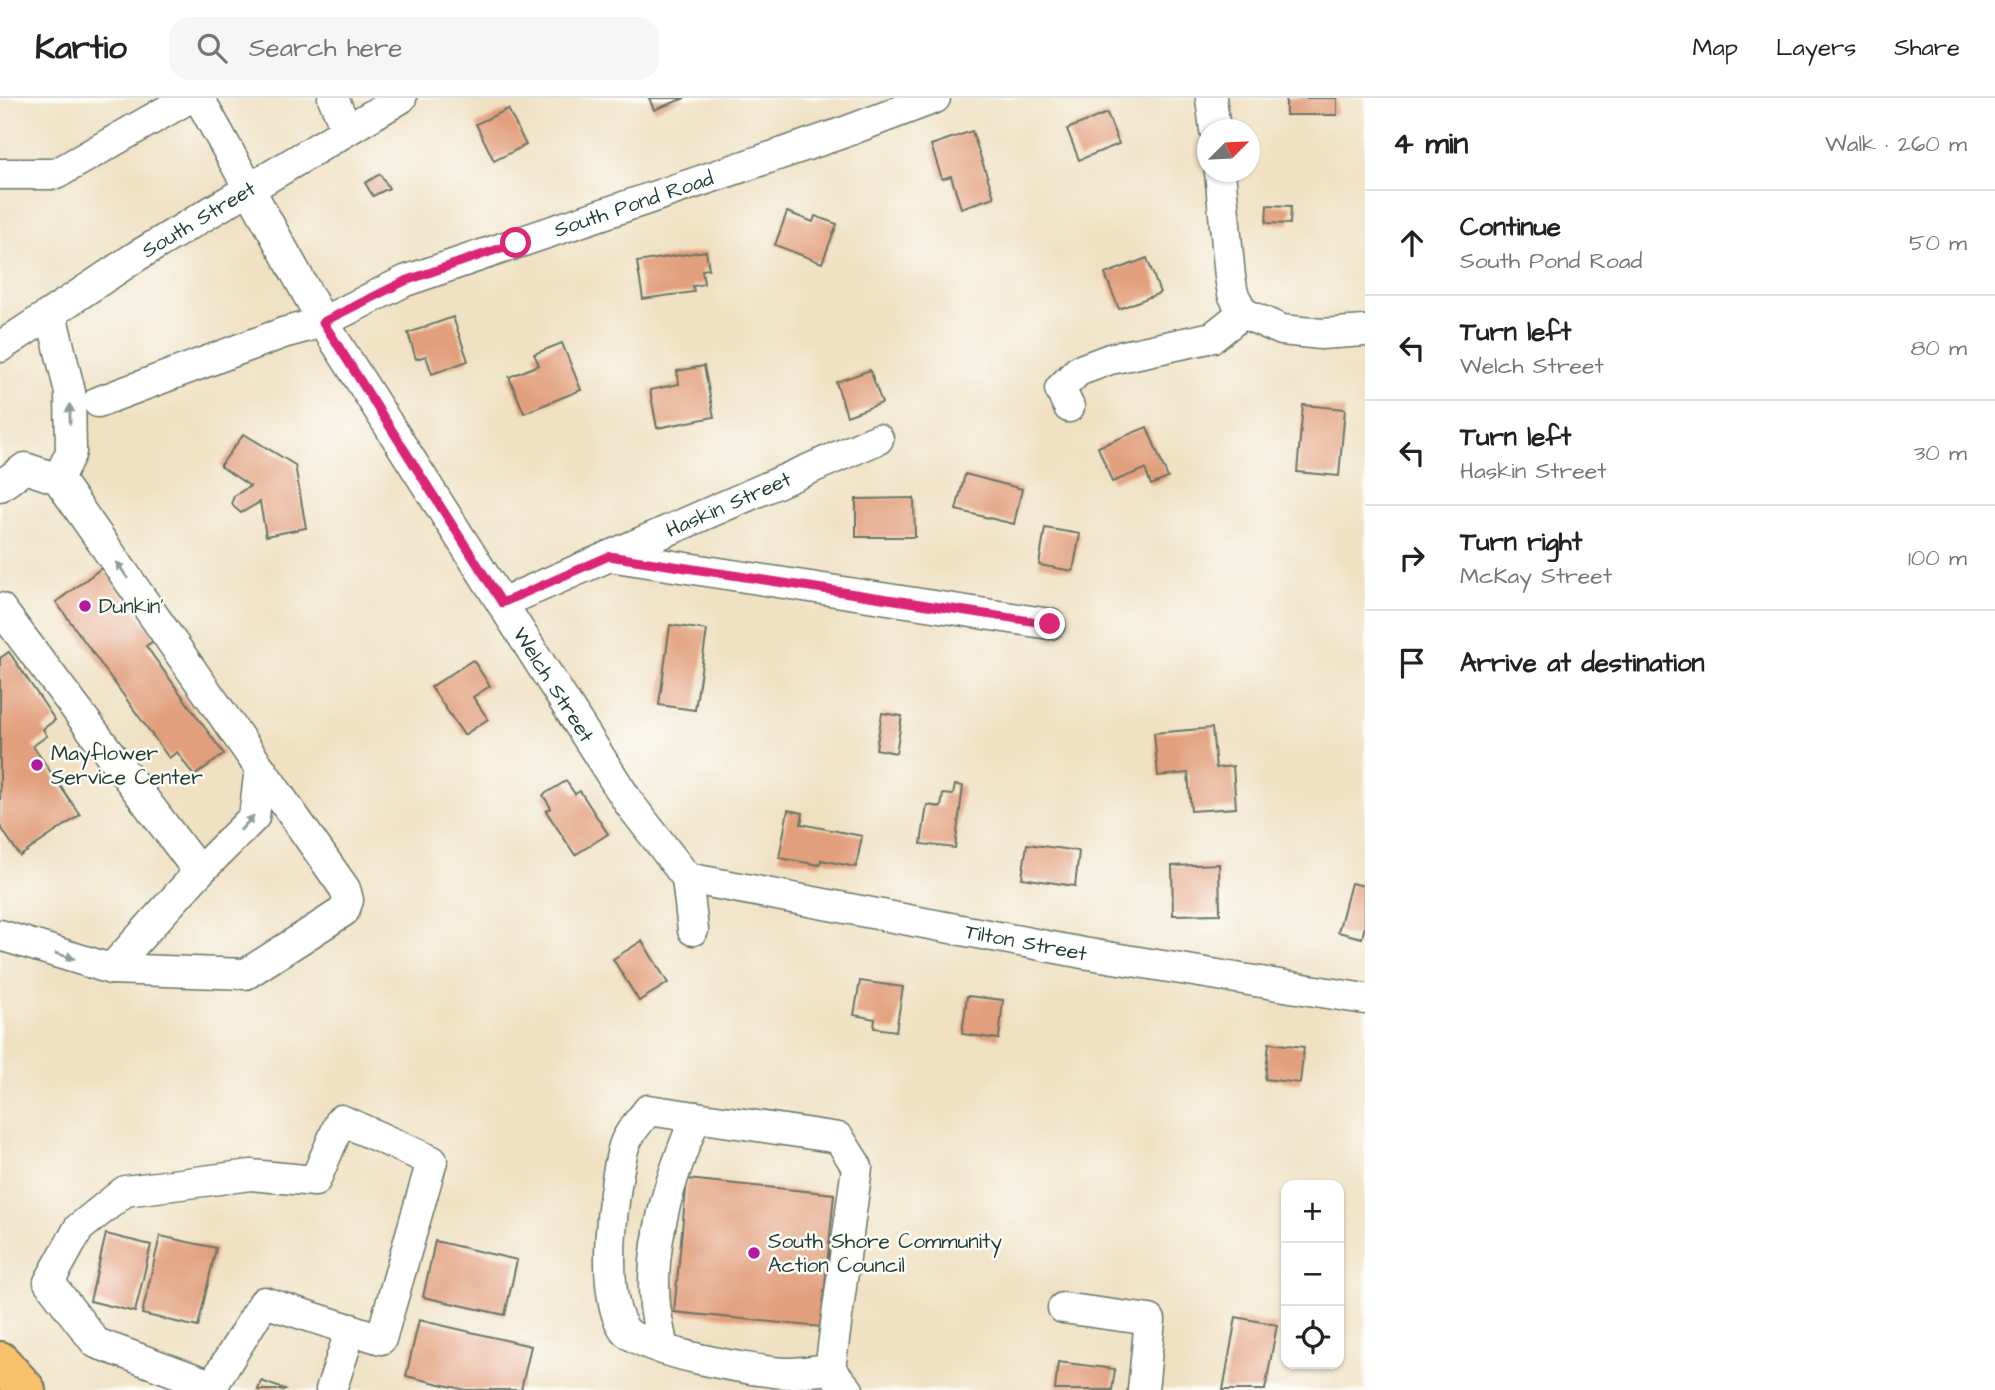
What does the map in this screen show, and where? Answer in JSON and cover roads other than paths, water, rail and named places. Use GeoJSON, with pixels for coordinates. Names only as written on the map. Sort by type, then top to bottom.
{"type":"FeatureCollection","features":[{"type":"Feature","properties":{"kind":"main road"},"geometry":{"type":"LineString","coordinates":[[0,1361],[26,1390]]}},
{"type":"Feature","properties":{"kind":"street"},"geometry":{"type":"LineString","coordinates":[[0,174],[56,174],[189,98]]}},
{"type":"Feature","properties":{"kind":"street","name":"Welch Street"},"geometry":{"type":"LineString","coordinates":[[199,98],[323,322],[629,803],[687,878]]}},
{"type":"Feature","properties":{"kind":"street"},"geometry":{"type":"LineString","coordinates":[[333,98],[347,131]]}},
{"type":"Feature","properties":{"kind":"street","name":"South Street"},"geometry":{"type":"LineString","coordinates":[[0,347],[130,261],[401,98]]}},
{"type":"Feature","properties":{"kind":"street","name":"South Pond Road"},"geometry":{"type":"LineString","coordinates":[[98,402],[283,333],[323,322],[405,281],[842,133],[935,98]]}},
{"type":"Feature","properties":{"kind":"street"},"geometry":{"type":"LineString","coordinates":[[1211,98],[1214,119]]}},
{"type":"Feature","properties":{"kind":"street"},"geometry":{"type":"LineString","coordinates":[[1221,182],[1230,277],[1233,294],[1243,313],[1282,330],[1321,334],[1365,331]]}},
{"type":"Feature","properties":{"kind":"street"},"geometry":{"type":"LineString","coordinates":[[1069,407],[1060,389],[1078,371],[1110,359],[1213,337],[1243,313]]}},
{"type":"Feature","properties":{"kind":"street"},"geometry":{"type":"LineString","coordinates":[[51,314],[70,392],[71,452],[58,479]]}},
{"type":"Feature","properties":{"kind":"street","name":"Haskin Street"},"geometry":{"type":"LineString","coordinates":[[502,603],[878,439]]}},
{"type":"Feature","properties":{"kind":"street"},"geometry":{"type":"LineString","coordinates":[[0,486],[25,468],[58,479],[345,889],[348,900],[344,911],[246,974],[111,969],[0,935]]}},
{"type":"Feature","properties":{"kind":"street"},"geometry":{"type":"LineString","coordinates":[[609,556],[1050,624]]}},
{"type":"Feature","properties":{"kind":"street"},"geometry":{"type":"LineString","coordinates":[[0,608],[199,872]]}},
{"type":"Feature","properties":{"kind":"street"},"geometry":{"type":"LineString","coordinates":[[111,969],[199,872],[254,817],[260,768]]}},
{"type":"Feature","properties":{"kind":"street"},"geometry":{"type":"LineString","coordinates":[[687,878],[693,930]]}},
{"type":"Feature","properties":{"kind":"street","name":"Tilton Street"},"geometry":{"type":"LineString","coordinates":[[687,878],[1083,953],[1365,999]]}},
{"type":"Feature","properties":{"kind":"street"},"geometry":{"type":"LineString","coordinates":[[648,1110],[696,1117],[839,1138],[857,1167],[839,1379],[789,1382],[648,1345],[624,1330],[610,1293],[610,1231],[625,1143],[648,1110]]}},
{"type":"Feature","properties":{"kind":"street"},"geometry":{"type":"LineString","coordinates":[[663,1349],[655,1305],[657,1246],[677,1163],[696,1117]]}},
{"type":"Feature","properties":{"kind":"street"},"geometry":{"type":"LineString","coordinates":[[341,1120],[432,1161],[381,1339],[264,1302],[211,1387],[96,1343],[49,1282],[79,1228],[125,1191],[251,1175],[315,1181],[341,1120]]}},
{"type":"Feature","properties":{"kind":"street"},"geometry":{"type":"LineString","coordinates":[[1063,1308],[1150,1320],[1143,1390]]}},
{"type":"Feature","properties":{"kind":"street"},"geometry":{"type":"LineString","coordinates":[[331,1390],[351,1329]]}},
{"type":"Feature","properties":{"kind":"place","name":"Dunkin'"},"geometry":{"type":"Point","coordinates":[85,606]}},
{"type":"Feature","properties":{"kind":"place","name":"Mayflower Service Center"},"geometry":{"type":"Point","coordinates":[37,765]}},
{"type":"Feature","properties":{"kind":"place","name":"South Shore Community Action Council"},"geometry":{"type":"Point","coordinates":[754,1253]}}]}
